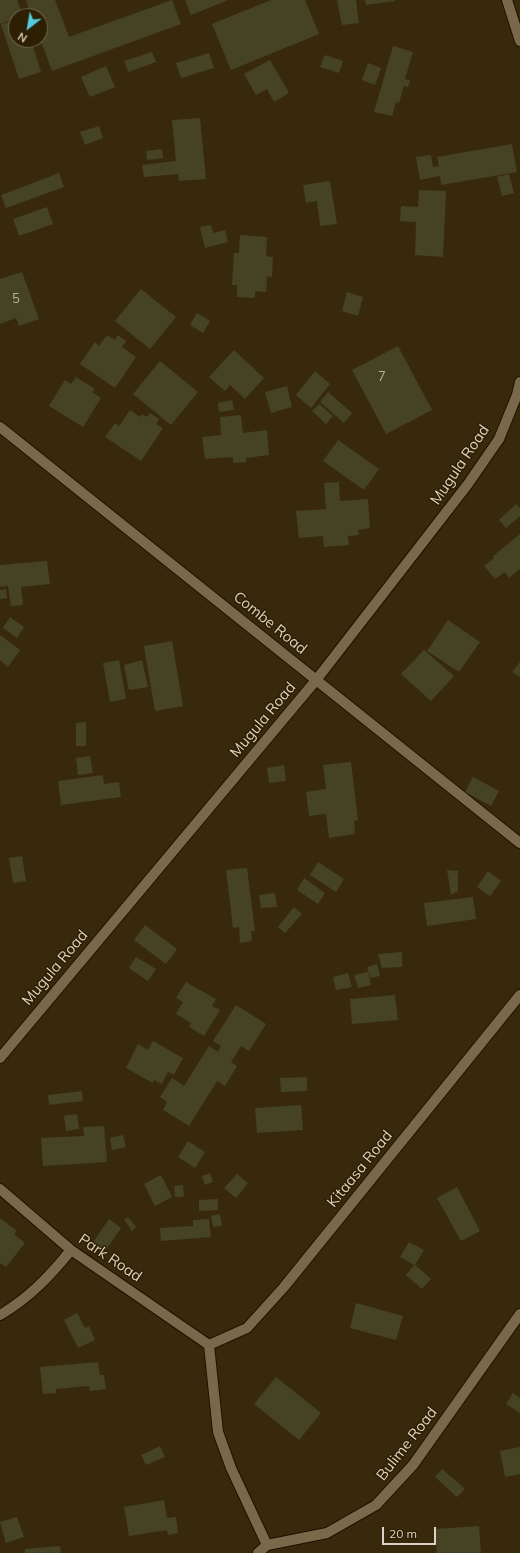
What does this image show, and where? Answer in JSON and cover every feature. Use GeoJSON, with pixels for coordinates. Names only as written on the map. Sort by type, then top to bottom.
{"type":"FeatureCollection","features":[{"type":"Feature","properties":{"kind":"street"},"geometry":{"type":"LineString","coordinates":[[507,0],[520,41]]}},
{"type":"Feature","properties":{"kind":"street","name":"Mugula Road"},"geometry":{"type":"LineString","coordinates":[[0,1058],[316,679],[468,484],[499,439],[517,395],[520,382]]}},
{"type":"Feature","properties":{"kind":"street","name":"Combe Road"},"geometry":{"type":"LineString","coordinates":[[0,427],[520,843]]}},
{"type":"Feature","properties":{"kind":"street","name":"Kitaasa Road"},"geometry":{"type":"LineString","coordinates":[[209,1345],[247,1328],[269,1305],[520,995]]}},
{"type":"Feature","properties":{"kind":"street","name":"Park Road"},"geometry":{"type":"LineString","coordinates":[[0,1189],[71,1250],[209,1345]]}},
{"type":"Feature","properties":{"kind":"street"},"geometry":{"type":"LineString","coordinates":[[0,1315],[36,1290],[71,1250]]}},
{"type":"Feature","properties":{"kind":"street","name":"Bulime Road"},"geometry":{"type":"LineString","coordinates":[[258,1553],[267,1545],[327,1532],[376,1505],[413,1465],[520,1314]]}},
{"type":"Feature","properties":{"kind":"street"},"geometry":{"type":"LineString","coordinates":[[209,1345],[218,1432],[231,1468],[267,1545]]}},
{"type":"Feature","properties":{"kind":"building"},"geometry":{"type":"Polygon","coordinates":[[[0,0],[17,0],[20,8],[8,8],[8,21],[0,24],[0,0]]]}},
{"type":"Feature","properties":{"kind":"building"},"geometry":{"type":"Polygon","coordinates":[[[26,0],[55,0],[69,37],[172,0],[181,24],[52,71],[43,48],[48,48],[48,8],[28,8],[26,0]]]}},
{"type":"Feature","properties":{"kind":"building"},"geometry":{"type":"Polygon","coordinates":[[[185,0],[228,0],[191,15],[185,0]]]}},
{"type":"Feature","properties":{"kind":"building"},"geometry":{"type":"Polygon","coordinates":[[[271,0],[305,0],[319,34],[231,70],[212,24],[271,0]]]}},
{"type":"Feature","properties":{"kind":"building"},"geometry":{"type":"Polygon","coordinates":[[[337,0],[356,0],[359,23],[342,25],[337,0]]]}},
{"type":"Feature","properties":{"kind":"building"},"geometry":{"type":"Polygon","coordinates":[[[365,0],[395,0],[395,1],[366,5],[365,0]]]}},
{"type":"Feature","properties":{"kind":"building"},"geometry":{"type":"Polygon","coordinates":[[[8,22],[8,45],[1,24],[8,22]]]}},
{"type":"Feature","properties":{"kind":"building"},"geometry":{"type":"Polygon","coordinates":[[[393,46],[413,52],[405,79],[410,80],[408,87],[404,86],[399,103],[396,102],[392,116],[374,112],[393,46]]]}},
{"type":"Feature","properties":{"kind":"building"},"geometry":{"type":"Polygon","coordinates":[[[9,48],[34,48],[41,72],[19,79],[9,48]]]}},
{"type":"Feature","properties":{"kind":"building"},"geometry":{"type":"Polygon","coordinates":[[[152,52],[156,62],[128,72],[124,61],[152,52]]]}},
{"type":"Feature","properties":{"kind":"building"},"geometry":{"type":"Polygon","coordinates":[[[209,53],[214,68],[181,78],[176,63],[209,53]]]}},
{"type":"Feature","properties":{"kind":"building"},"geometry":{"type":"Polygon","coordinates":[[[325,55],[343,61],[339,73],[320,67],[325,55]]]}},
{"type":"Feature","properties":{"kind":"building"},"geometry":{"type":"Polygon","coordinates":[[[270,60],[289,93],[274,102],[267,89],[256,95],[244,74],[270,60]]]}},
{"type":"Feature","properties":{"kind":"building"},"geometry":{"type":"Polygon","coordinates":[[[368,63],[381,68],[375,85],[362,80],[368,63]]]}},
{"type":"Feature","properties":{"kind":"building"},"geometry":{"type":"Polygon","coordinates":[[[106,66],[115,87],[90,97],[81,77],[106,66]]]}},
{"type":"Feature","properties":{"kind":"building"},"geometry":{"type":"Polygon","coordinates":[[[200,118],[206,179],[179,181],[178,174],[144,177],[142,165],[176,161],[172,120],[200,118]]]}},
{"type":"Feature","properties":{"kind":"building"},"geometry":{"type":"Polygon","coordinates":[[[99,126],[103,138],[85,145],[80,132],[99,126]]]}},
{"type":"Feature","properties":{"kind":"building"},"geometry":{"type":"Polygon","coordinates":[[[512,144],[517,172],[441,185],[440,176],[420,180],[416,157],[431,155],[433,167],[439,166],[437,157],[512,144]]]}},
{"type":"Feature","properties":{"kind":"building"},"geometry":{"type":"Polygon","coordinates":[[[162,149],[163,158],[147,160],[146,151],[162,149]]]}},
{"type":"Feature","properties":{"kind":"building"},"geometry":{"type":"Polygon","coordinates":[[[59,173],[64,187],[6,208],[1,195],[59,173]]]}},
{"type":"Feature","properties":{"kind":"building"},"geometry":{"type":"Polygon","coordinates":[[[509,174],[514,193],[502,196],[497,177],[509,174]]]}},
{"type":"Feature","properties":{"kind":"building"},"geometry":{"type":"Polygon","coordinates":[[[330,181],[337,224],[320,226],[317,201],[306,203],[303,185],[330,181]]]}},
{"type":"Feature","properties":{"kind":"building"},"geometry":{"type":"Polygon","coordinates":[[[419,190],[446,191],[443,257],[415,255],[416,222],[400,221],[401,206],[418,207],[419,190]]]}},
{"type":"Feature","properties":{"kind":"building"},"geometry":{"type":"Polygon","coordinates":[[[47,207],[53,224],[19,236],[13,219],[47,207]]]}},
{"type":"Feature","properties":{"kind":"building"},"geometry":{"type":"Polygon","coordinates":[[[211,225],[213,233],[225,230],[228,242],[205,248],[200,227],[211,225]]]}},
{"type":"Feature","properties":{"kind":"building"},"geometry":{"type":"Polygon","coordinates":[[[240,235],[267,237],[266,256],[273,257],[272,277],[267,276],[266,292],[255,291],[255,298],[237,297],[237,285],[232,285],[234,253],[239,253],[240,235]]]}},
{"type":"Feature","properties":{"kind":"building"},"geometry":{"type":"Polygon","coordinates":[[[22,272],[39,319],[19,326],[16,318],[0,324],[0,279],[22,272]]]}},
{"type":"Feature","properties":{"kind":"building"},"geometry":{"type":"Polygon","coordinates":[[[141,289],[176,317],[150,349],[115,321],[141,289]]]}},
{"type":"Feature","properties":{"kind":"building"},"geometry":{"type":"Polygon","coordinates":[[[347,292],[363,297],[358,316],[342,311],[347,292]]]}},
{"type":"Feature","properties":{"kind":"building"},"geometry":{"type":"Polygon","coordinates":[[[197,313],[210,321],[203,333],[190,325],[197,313]]]}},
{"type":"Feature","properties":{"kind":"building"},"geometry":{"type":"Polygon","coordinates":[[[107,335],[115,340],[118,335],[126,341],[122,347],[136,357],[115,388],[80,364],[95,342],[99,346],[107,335]]]}},
{"type":"Feature","properties":{"kind":"building"},"geometry":{"type":"Polygon","coordinates":[[[398,346],[432,410],[386,434],[352,370],[398,346]]]}},
{"type":"Feature","properties":{"kind":"building"},"geometry":{"type":"Polygon","coordinates":[[[234,350],[264,378],[245,399],[230,385],[225,391],[209,377],[234,350]]]}},
{"type":"Feature","properties":{"kind":"building"},"geometry":{"type":"Polygon","coordinates":[[[160,361],[198,392],[171,425],[133,394],[160,361]]]}},
{"type":"Feature","properties":{"kind":"building"},"geometry":{"type":"Polygon","coordinates":[[[315,371],[330,384],[311,408],[296,395],[315,371]]]}},
{"type":"Feature","properties":{"kind":"building"},"geometry":{"type":"Polygon","coordinates":[[[76,377],[95,389],[92,392],[101,398],[83,427],[49,406],[65,380],[71,384],[76,377]]]}},
{"type":"Feature","properties":{"kind":"building"},"geometry":{"type":"Polygon","coordinates":[[[287,386],[292,407],[271,413],[265,392],[287,386]]]}},
{"type":"Feature","properties":{"kind":"building"},"geometry":{"type":"Polygon","coordinates":[[[328,392],[352,413],[344,423],[320,402],[328,392]]]}},
{"type":"Feature","properties":{"kind":"building"},"geometry":{"type":"Polygon","coordinates":[[[232,400],[234,410],[219,412],[218,403],[232,400]]]}},
{"type":"Feature","properties":{"kind":"building"},"geometry":{"type":"Polygon","coordinates":[[[319,404],[333,416],[326,424],[312,411],[319,404]]]}},
{"type":"Feature","properties":{"kind":"building"},"geometry":{"type":"Polygon","coordinates":[[[130,410],[140,417],[142,414],[147,417],[150,413],[159,419],[156,424],[163,428],[141,461],[105,437],[115,423],[119,426],[130,410]]]}},
{"type":"Feature","properties":{"kind":"building"},"geometry":{"type":"Polygon","coordinates":[[[241,415],[243,433],[267,430],[269,455],[246,458],[246,462],[233,463],[233,457],[205,459],[202,437],[221,435],[220,417],[241,415]]]}},
{"type":"Feature","properties":{"kind":"building"},"geometry":{"type":"Polygon","coordinates":[[[338,440],[379,469],[364,490],[323,461],[338,440]]]}},
{"type":"Feature","properties":{"kind":"building"},"geometry":{"type":"Polygon","coordinates":[[[339,482],[340,501],[368,499],[370,528],[358,530],[359,535],[348,536],[349,545],[324,547],[323,536],[299,538],[296,511],[326,509],[324,483],[339,482]]]}},
{"type":"Feature","properties":{"kind":"building"},"geometry":{"type":"Polygon","coordinates":[[[516,504],[520,508],[520,516],[506,528],[499,520],[516,504]]]}},
{"type":"Feature","properties":{"kind":"building"},"geometry":{"type":"Polygon","coordinates":[[[520,534],[520,569],[509,578],[505,572],[495,579],[484,566],[494,558],[493,556],[520,534]]]}},
{"type":"Feature","properties":{"kind":"building"},"geometry":{"type":"Polygon","coordinates":[[[47,561],[50,584],[21,587],[23,605],[11,606],[8,586],[0,587],[0,565],[47,561]]]}},
{"type":"Feature","properties":{"kind":"building"},"geometry":{"type":"Polygon","coordinates":[[[6,589],[7,598],[0,599],[0,590],[6,589]]]}},
{"type":"Feature","properties":{"kind":"building"},"geometry":{"type":"Polygon","coordinates":[[[10,617],[24,627],[17,638],[3,628],[10,617]]]}},
{"type":"Feature","properties":{"kind":"building"},"geometry":{"type":"Polygon","coordinates":[[[448,620],[480,642],[459,672],[427,651],[448,620]]]}},
{"type":"Feature","properties":{"kind":"building"},"geometry":{"type":"Polygon","coordinates":[[[0,635],[20,650],[8,667],[0,660],[0,635]]]}},
{"type":"Feature","properties":{"kind":"building"},"geometry":{"type":"Polygon","coordinates":[[[172,641],[183,706],[155,711],[144,646],[172,641]]]}},
{"type":"Feature","properties":{"kind":"building"},"geometry":{"type":"Polygon","coordinates":[[[424,650],[454,676],[431,701],[401,674],[424,650]]]}},
{"type":"Feature","properties":{"kind":"building"},"geometry":{"type":"Polygon","coordinates":[[[119,660],[126,699],[110,702],[103,663],[119,660]]]}},
{"type":"Feature","properties":{"kind":"building"},"geometry":{"type":"Polygon","coordinates":[[[142,660],[148,687],[129,690],[124,665],[142,660]]]}},
{"type":"Feature","properties":{"kind":"building"},"geometry":{"type":"Polygon","coordinates":[[[520,662],[520,677],[512,672],[520,662]]]}},
{"type":"Feature","properties":{"kind":"building"},"geometry":{"type":"Polygon","coordinates":[[[86,722],[86,746],[76,746],[76,723],[86,722]]]}},
{"type":"Feature","properties":{"kind":"building"},"geometry":{"type":"Polygon","coordinates":[[[90,756],[93,773],[78,775],[76,758],[90,756]]]}},
{"type":"Feature","properties":{"kind":"building"},"geometry":{"type":"Polygon","coordinates":[[[351,762],[358,820],[354,821],[355,834],[329,838],[326,814],[309,816],[306,792],[326,789],[323,765],[351,762]]]}},
{"type":"Feature","properties":{"kind":"building"},"geometry":{"type":"Polygon","coordinates":[[[284,765],[286,781],[269,783],[267,768],[284,765]]]}},
{"type":"Feature","properties":{"kind":"building"},"geometry":{"type":"Polygon","coordinates":[[[103,775],[104,784],[119,782],[121,797],[61,805],[58,781],[103,775]]]}},
{"type":"Feature","properties":{"kind":"building"},"geometry":{"type":"Polygon","coordinates":[[[473,777],[499,791],[491,806],[465,792],[473,777]]]}},
{"type":"Feature","properties":{"kind":"building"},"geometry":{"type":"Polygon","coordinates":[[[22,856],[26,881],[13,883],[9,858],[22,856]]]}},
{"type":"Feature","properties":{"kind":"building"},"geometry":{"type":"Polygon","coordinates":[[[318,862],[344,879],[336,892],[310,875],[318,862]]]}},
{"type":"Feature","properties":{"kind":"building"},"geometry":{"type":"Polygon","coordinates":[[[247,868],[255,931],[251,931],[252,941],[240,943],[239,927],[233,928],[226,870],[247,868]]]}},
{"type":"Feature","properties":{"kind":"building"},"geometry":{"type":"Polygon","coordinates":[[[447,870],[458,871],[458,891],[451,895],[447,870]]]}},
{"type":"Feature","properties":{"kind":"building"},"geometry":{"type":"Polygon","coordinates":[[[488,871],[501,881],[490,896],[477,887],[488,871]]]}},
{"type":"Feature","properties":{"kind":"building"},"geometry":{"type":"Polygon","coordinates":[[[304,878],[325,893],[318,904],[297,890],[304,878]]]}},
{"type":"Feature","properties":{"kind":"building"},"geometry":{"type":"Polygon","coordinates":[[[275,893],[277,907],[261,908],[259,895],[275,893]]]}},
{"type":"Feature","properties":{"kind":"building"},"geometry":{"type":"Polygon","coordinates":[[[473,897],[476,919],[427,926],[424,903],[473,897]]]}},
{"type":"Feature","properties":{"kind":"building"},"geometry":{"type":"Polygon","coordinates":[[[294,907],[302,914],[285,933],[278,927],[294,907]]]}},
{"type":"Feature","properties":{"kind":"building"},"geometry":{"type":"Polygon","coordinates":[[[145,925],[177,949],[166,964],[134,940],[145,925]]]}},
{"type":"Feature","properties":{"kind":"building"},"geometry":{"type":"Polygon","coordinates":[[[402,952],[402,967],[382,968],[378,954],[402,952]]]}},
{"type":"Feature","properties":{"kind":"building"},"geometry":{"type":"Polygon","coordinates":[[[136,957],[156,969],[148,981],[129,968],[136,957]]]}},
{"type":"Feature","properties":{"kind":"building"},"geometry":{"type":"Polygon","coordinates":[[[377,964],[380,976],[370,978],[367,967],[377,964]]]}},
{"type":"Feature","properties":{"kind":"building"},"geometry":{"type":"Polygon","coordinates":[[[368,972],[371,985],[358,988],[354,975],[368,972]]]}},
{"type":"Feature","properties":{"kind":"building"},"geometry":{"type":"Polygon","coordinates":[[[348,973],[352,987],[336,990],[333,977],[348,973]]]}},
{"type":"Feature","properties":{"kind":"building"},"geometry":{"type":"Polygon","coordinates":[[[186,982],[216,999],[212,1006],[220,1010],[204,1036],[189,1027],[191,1023],[176,1014],[183,1002],[176,998],[186,982]]]}},
{"type":"Feature","properties":{"kind":"building"},"geometry":{"type":"Polygon","coordinates":[[[395,995],[398,1020],[352,1024],[350,999],[395,995]]]}},
{"type":"Feature","properties":{"kind":"building"},"geometry":{"type":"Polygon","coordinates":[[[236,1005],[266,1024],[249,1051],[241,1046],[231,1062],[237,1066],[225,1086],[217,1081],[189,1126],[163,1110],[167,1102],[160,1097],[172,1078],[184,1086],[209,1046],[218,1052],[221,1046],[213,1041],[236,1005]]]}},
{"type":"Feature","properties":{"kind":"building"},"geometry":{"type":"Polygon","coordinates":[[[153,1041],[183,1058],[174,1075],[168,1072],[162,1084],[154,1080],[153,1083],[126,1068],[138,1044],[148,1050],[153,1041]]]}},
{"type":"Feature","properties":{"kind":"building"},"geometry":{"type":"Polygon","coordinates":[[[307,1077],[307,1091],[281,1092],[280,1078],[307,1077]]]}},
{"type":"Feature","properties":{"kind":"building"},"geometry":{"type":"Polygon","coordinates":[[[82,1091],[83,1101],[49,1105],[48,1095],[82,1091]]]}},
{"type":"Feature","properties":{"kind":"building"},"geometry":{"type":"Polygon","coordinates":[[[301,1105],[303,1130],[257,1133],[255,1108],[301,1105]]]}},
{"type":"Feature","properties":{"kind":"building"},"geometry":{"type":"Polygon","coordinates":[[[77,1114],[79,1129],[66,1131],[64,1116],[77,1114]]]}},
{"type":"Feature","properties":{"kind":"building"},"geometry":{"type":"Polygon","coordinates":[[[104,1126],[107,1162],[43,1166],[41,1138],[84,1136],[83,1127],[104,1126]]]}},
{"type":"Feature","properties":{"kind":"building"},"geometry":{"type":"Polygon","coordinates":[[[123,1135],[126,1147],[112,1150],[110,1138],[123,1135]]]}},
{"type":"Feature","properties":{"kind":"building"},"geometry":{"type":"Polygon","coordinates":[[[188,1141],[205,1152],[195,1168],[178,1157],[188,1141]]]}},
{"type":"Feature","properties":{"kind":"building"},"geometry":{"type":"Polygon","coordinates":[[[210,1173],[213,1182],[205,1185],[202,1176],[210,1173]]]}},
{"type":"Feature","properties":{"kind":"building"},"geometry":{"type":"Polygon","coordinates":[[[237,1174],[248,1183],[236,1198],[224,1188],[237,1174]]]}},
{"type":"Feature","properties":{"kind":"building"},"geometry":{"type":"Polygon","coordinates":[[[161,1175],[172,1197],[155,1206],[144,1184],[161,1175]]]}},
{"type":"Feature","properties":{"kind":"building"},"geometry":{"type":"Polygon","coordinates":[[[183,1185],[184,1197],[175,1197],[174,1186],[183,1185]]]}},
{"type":"Feature","properties":{"kind":"building"},"geometry":{"type":"Polygon","coordinates":[[[457,1187],[480,1231],[461,1241],[437,1198],[457,1187]]]}},
{"type":"Feature","properties":{"kind":"building"},"geometry":{"type":"Polygon","coordinates":[[[218,1199],[218,1210],[199,1211],[199,1200],[218,1199]]]}},
{"type":"Feature","properties":{"kind":"building"},"geometry":{"type":"Polygon","coordinates":[[[220,1214],[222,1226],[213,1227],[211,1216],[220,1214]]]}},
{"type":"Feature","properties":{"kind":"building"},"geometry":{"type":"Polygon","coordinates":[[[128,1217],[136,1227],[132,1231],[124,1220],[128,1217]]]}},
{"type":"Feature","properties":{"kind":"building"},"geometry":{"type":"Polygon","coordinates":[[[0,1218],[17,1231],[14,1234],[25,1243],[6,1267],[0,1263],[0,1218]]]}},
{"type":"Feature","properties":{"kind":"building"},"geometry":{"type":"Polygon","coordinates":[[[109,1219],[121,1228],[104,1253],[92,1244],[109,1219]]]}},
{"type":"Feature","properties":{"kind":"building"},"geometry":{"type":"Polygon","coordinates":[[[209,1219],[211,1237],[161,1241],[160,1228],[193,1226],[193,1220],[209,1219]]]}},
{"type":"Feature","properties":{"kind":"building"},"geometry":{"type":"Polygon","coordinates":[[[409,1242],[424,1250],[415,1265],[431,1279],[422,1289],[406,1275],[414,1265],[400,1257],[409,1242]]]}},
{"type":"Feature","properties":{"kind":"building"},"geometry":{"type":"Polygon","coordinates":[[[356,1303],[403,1316],[396,1340],[350,1328],[356,1303]]]}},
{"type":"Feature","properties":{"kind":"building"},"geometry":{"type":"Polygon","coordinates":[[[77,1313],[85,1328],[89,1326],[95,1340],[78,1348],[64,1320],[77,1313]]]}},
{"type":"Feature","properties":{"kind":"building"},"geometry":{"type":"Polygon","coordinates":[[[98,1362],[100,1375],[104,1375],[106,1389],[90,1391],[89,1386],[56,1389],[56,1393],[43,1394],[40,1367],[98,1362]]]}},
{"type":"Feature","properties":{"kind":"building"},"geometry":{"type":"Polygon","coordinates":[[[276,1377],[321,1413],[299,1440],[254,1404],[276,1377]]]}},
{"type":"Feature","properties":{"kind":"building"},"geometry":{"type":"Polygon","coordinates":[[[513,1393],[520,1398],[520,1413],[506,1404],[513,1393]]]}},
{"type":"Feature","properties":{"kind":"building"},"geometry":{"type":"Polygon","coordinates":[[[160,1446],[165,1457],[146,1465],[141,1455],[160,1446]]]}},
{"type":"Feature","properties":{"kind":"building"},"geometry":{"type":"Polygon","coordinates":[[[520,1447],[520,1474],[505,1477],[500,1451],[520,1447]]]}},
{"type":"Feature","properties":{"kind":"building"},"geometry":{"type":"Polygon","coordinates":[[[442,1469],[465,1489],[457,1497],[435,1477],[442,1469]]]}},
{"type":"Feature","properties":{"kind":"building"},"geometry":{"type":"Polygon","coordinates":[[[164,1500],[167,1518],[176,1517],[178,1533],[168,1535],[167,1530],[129,1536],[124,1507],[164,1500]]]}},
{"type":"Feature","properties":{"kind":"building"},"geometry":{"type":"Polygon","coordinates":[[[17,1517],[24,1537],[6,1543],[0,1522],[17,1517]]]}},
{"type":"Feature","properties":{"kind":"building"},"geometry":{"type":"Polygon","coordinates":[[[479,1526],[481,1553],[437,1553],[435,1529],[479,1526]]]}},
{"type":"Feature","properties":{"kind":"building"},"geometry":{"type":"Polygon","coordinates":[[[60,1546],[61,1553],[25,1553],[25,1549],[60,1546]]]}}]}
